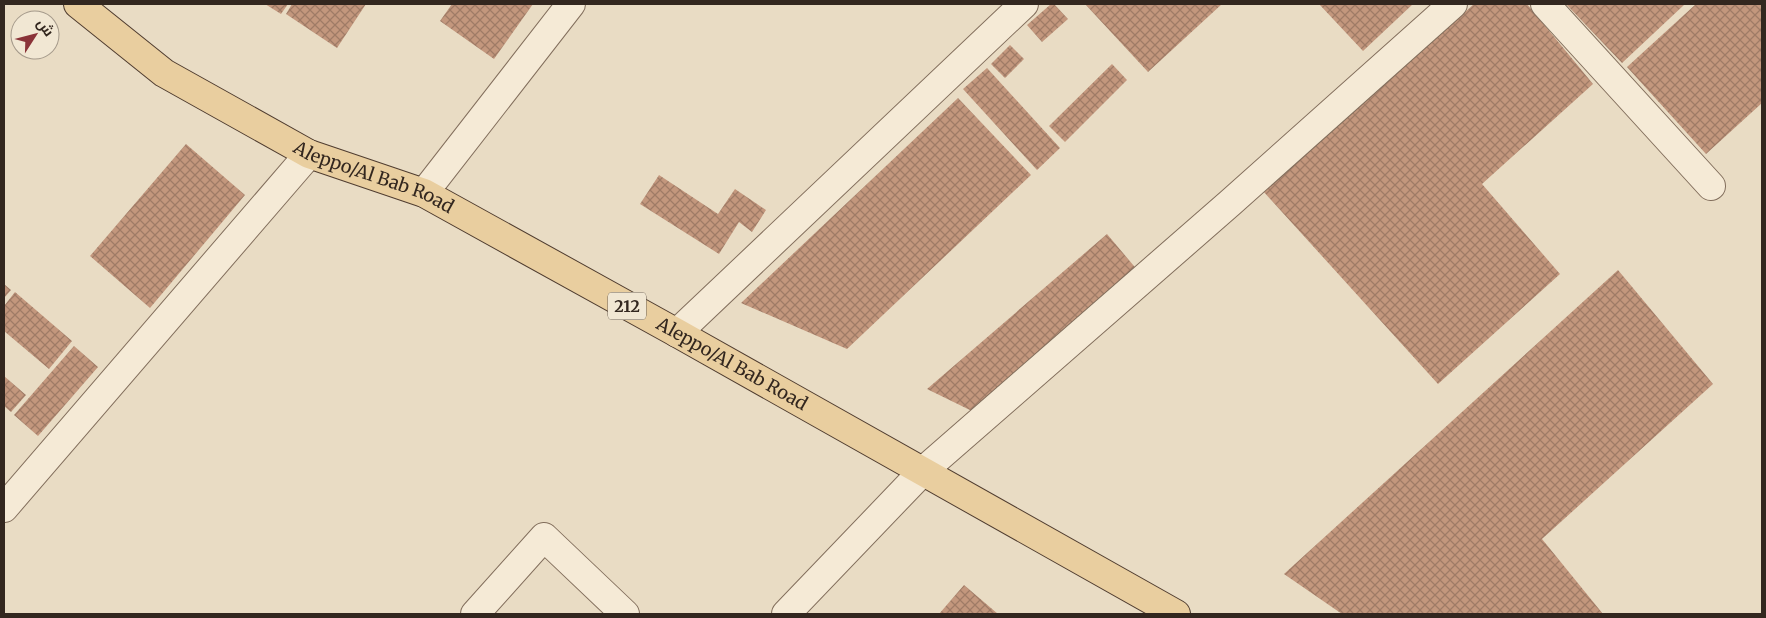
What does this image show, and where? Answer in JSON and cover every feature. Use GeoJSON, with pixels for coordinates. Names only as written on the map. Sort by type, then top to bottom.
{"type":"FeatureCollection","features":[{"type":"Feature","properties":{"kind":"main road","name":"Aleppo/Al Bab Road"},"geometry":{"type":"LineString","coordinates":[[78,4],[164,73],[309,154],[424,193],[1176,614]]}},
{"type":"Feature","properties":{"kind":"street"},"geometry":{"type":"LineString","coordinates":[[424,193],[570,4]]}},
{"type":"Feature","properties":{"kind":"street"},"geometry":{"type":"LineString","coordinates":[[677,333],[1024,4]]}},
{"type":"Feature","properties":{"kind":"street"},"geometry":{"type":"LineString","coordinates":[[786,614],[923,471],[1230,203],[1453,4]]}},
{"type":"Feature","properties":{"kind":"street"},"geometry":{"type":"LineString","coordinates":[[1545,4],[1711,186]]}},
{"type":"Feature","properties":{"kind":"street"},"geometry":{"type":"LineString","coordinates":[[4,508],[309,154]]}},
{"type":"Feature","properties":{"kind":"street"},"geometry":{"type":"LineString","coordinates":[[475,614],[544,538],[626,614]]}},
{"type":"Feature","properties":{"kind":"building"},"geometry":{"type":"Polygon","coordinates":[[[265,4],[288,4],[281,14],[265,4]]]}},
{"type":"Feature","properties":{"kind":"building"},"geometry":{"type":"Polygon","coordinates":[[[292,4],[366,4],[337,48],[286,14],[292,4]]]}},
{"type":"Feature","properties":{"kind":"building"},"geometry":{"type":"Polygon","coordinates":[[[452,4],[533,4],[494,59],[440,21],[452,4]]]}},
{"type":"Feature","properties":{"kind":"building"},"geometry":{"type":"Polygon","coordinates":[[[1051,4],[1054,4],[1068,19],[1042,42],[1027,25],[1051,4]]]}},
{"type":"Feature","properties":{"kind":"building"},"geometry":{"type":"Polygon","coordinates":[[[1085,4],[1222,4],[1148,72],[1085,4]]]}},
{"type":"Feature","properties":{"kind":"building"},"geometry":{"type":"Polygon","coordinates":[[[1319,4],[1413,4],[1363,51],[1319,4]]]}},
{"type":"Feature","properties":{"kind":"building"},"geometry":{"type":"Polygon","coordinates":[[[1474,4],[1527,4],[1593,84],[1482,184],[1560,274],[1438,384],[1263,191],[1474,4]]]}},
{"type":"Feature","properties":{"kind":"building"},"geometry":{"type":"Polygon","coordinates":[[[1566,4],[1685,4],[1622,63],[1566,4]]]}},
{"type":"Feature","properties":{"kind":"building"},"geometry":{"type":"Polygon","coordinates":[[[1696,4],[1762,4],[1762,103],[1706,154],[1627,67],[1696,4]]]}},
{"type":"Feature","properties":{"kind":"building"},"geometry":{"type":"Polygon","coordinates":[[[1010,45],[1024,59],[1005,78],[991,64],[1010,45]]]}},
{"type":"Feature","properties":{"kind":"building"},"geometry":{"type":"Polygon","coordinates":[[[1112,64],[1127,80],[1065,142],[1049,126],[1112,64]]]}},
{"type":"Feature","properties":{"kind":"building"},"geometry":{"type":"Polygon","coordinates":[[[987,68],[1060,148],[1037,170],[963,89],[987,68]]]}},
{"type":"Feature","properties":{"kind":"building"},"geometry":{"type":"Polygon","coordinates":[[[958,98],[1031,175],[847,349],[741,303],[958,98]]]}},
{"type":"Feature","properties":{"kind":"building"},"geometry":{"type":"Polygon","coordinates":[[[186,144],[245,195],[150,308],[90,256],[186,144]]]}},
{"type":"Feature","properties":{"kind":"building"},"geometry":{"type":"Polygon","coordinates":[[[659,175],[718,214],[735,189],[766,210],[752,232],[739,222],[719,254],[640,204],[659,175]]]}},
{"type":"Feature","properties":{"kind":"building"},"geometry":{"type":"Polygon","coordinates":[[[1107,234],[1139,272],[976,413],[927,389],[1107,234]]]}},
{"type":"Feature","properties":{"kind":"building"},"geometry":{"type":"Polygon","coordinates":[[[1618,270],[1713,384],[1542,539],[1603,614],[1342,614],[1284,574],[1618,270]]]}},
{"type":"Feature","properties":{"kind":"building"},"geometry":{"type":"Polygon","coordinates":[[[4,284],[11,290],[4,298],[4,284]]]}},
{"type":"Feature","properties":{"kind":"building"},"geometry":{"type":"Polygon","coordinates":[[[15,292],[72,341],[49,369],[4,331],[4,306],[15,292]]]}},
{"type":"Feature","properties":{"kind":"building"},"geometry":{"type":"Polygon","coordinates":[[[74,346],[98,367],[38,436],[14,415],[74,346]]]}},
{"type":"Feature","properties":{"kind":"building"},"geometry":{"type":"Polygon","coordinates":[[[4,376],[26,395],[11,412],[4,406],[4,376]]]}},
{"type":"Feature","properties":{"kind":"building"},"geometry":{"type":"Polygon","coordinates":[[[964,585],[998,614],[939,614],[964,585]]]}}]}
